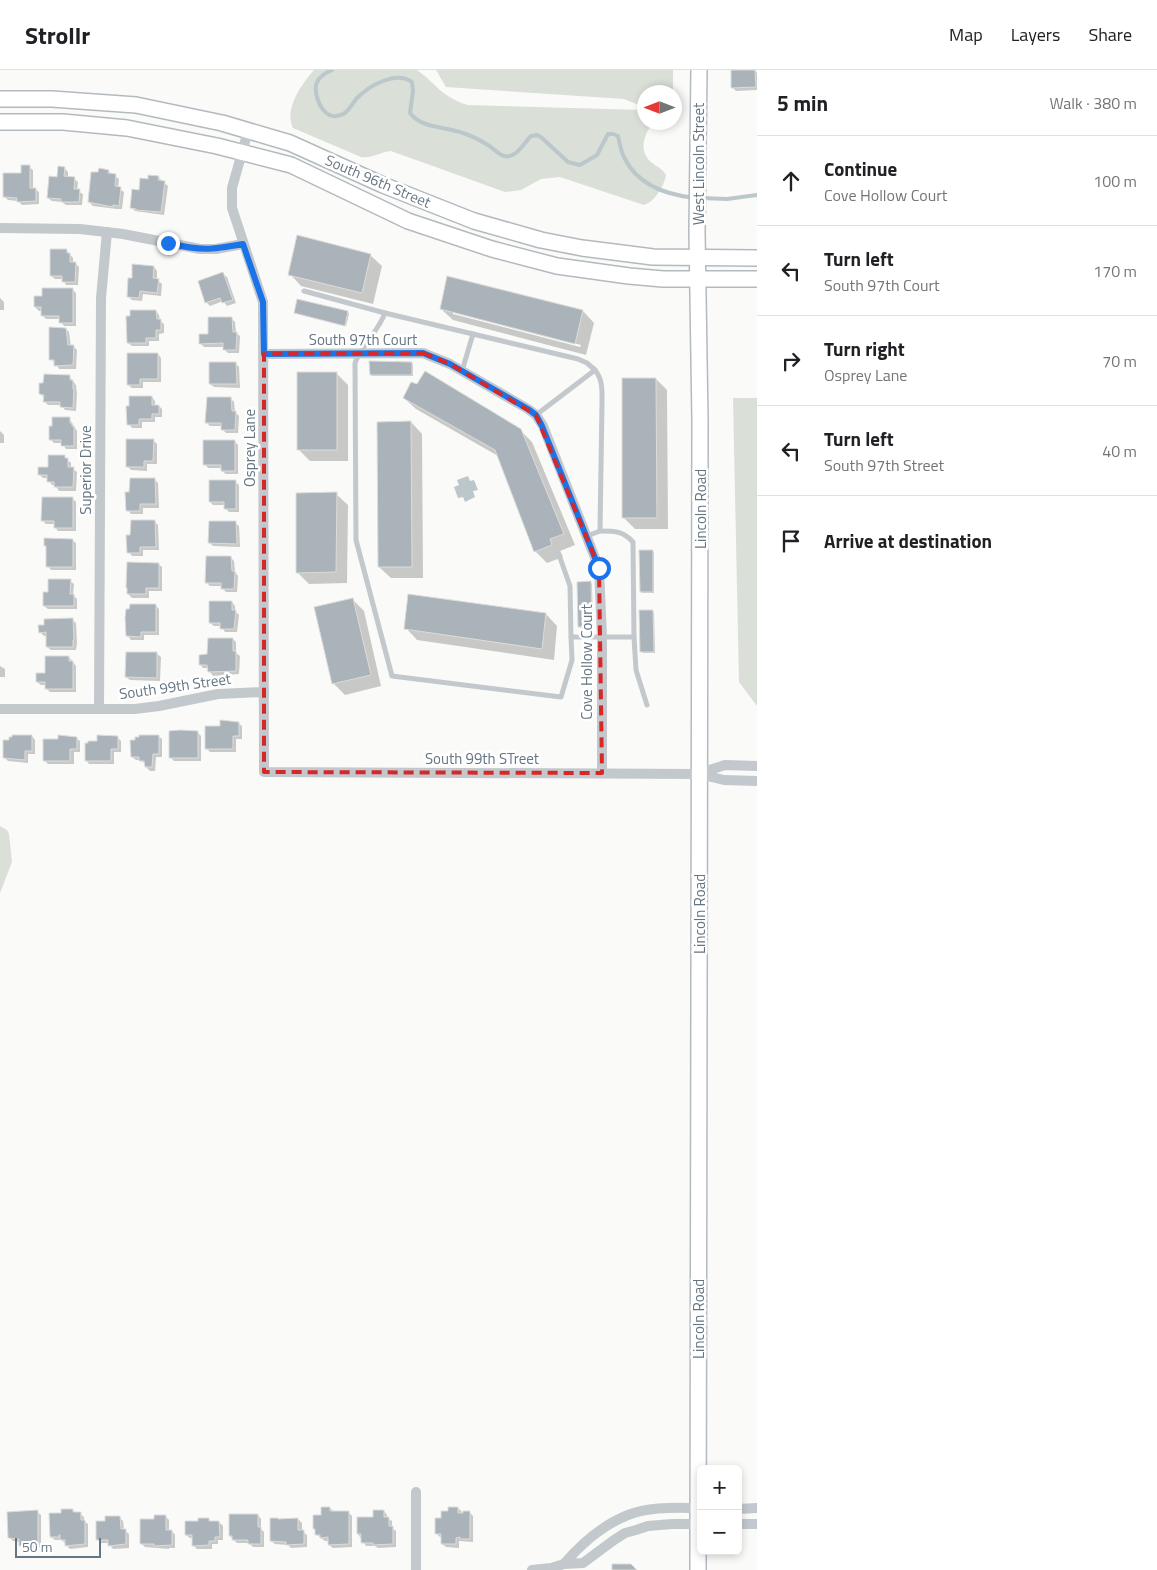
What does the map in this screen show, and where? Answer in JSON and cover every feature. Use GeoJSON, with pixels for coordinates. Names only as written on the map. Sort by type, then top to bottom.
{"type":"FeatureCollection","features":[{"type":"Feature","properties":{"kind":"main road","name":"West Lincoln Street"},"geometry":{"type":"LineString","coordinates":[[698,257],[699,70]]}},
{"type":"Feature","properties":{"kind":"main road","name":"South 96th Street"},"geometry":{"type":"LineString","coordinates":[[0,99],[52,98],[136,105],[222,123],[290,143],[383,185],[474,221],[541,240],[615,253],[654,257],[757,258]]}},
{"type":"Feature","properties":{"kind":"main road","name":"South 96th Street"},"geometry":{"type":"LineString","coordinates":[[0,122],[63,122],[127,128],[242,152],[291,165],[408,220],[492,249],[557,266],[654,278],[757,279]]}},
{"type":"Feature","properties":{"kind":"main road","name":"Lincoln Road"},"geometry":{"type":"LineString","coordinates":[[698,257],[700,421],[699,1465]]}},
{"type":"Feature","properties":{"kind":"main road","name":"Lincoln Road"},"geometry":{"type":"LineString","coordinates":[[698,1555],[698,1570]]}},
{"type":"Feature","properties":{"kind":"street","name":"Osprey Lane"},"geometry":{"type":"LineString","coordinates":[[248,131],[232,188],[232,208],[263,302],[264,772]]}},
{"type":"Feature","properties":{"kind":"street"},"geometry":{"type":"LineString","coordinates":[[0,228],[70,228],[107,232],[200,250],[243,244]]}},
{"type":"Feature","properties":{"kind":"street","name":"Superior Drive"},"geometry":{"type":"LineString","coordinates":[[99,709],[101,298],[107,232]]}},
{"type":"Feature","properties":{"kind":"street","name":"South 97th Court"},"geometry":{"type":"LineString","coordinates":[[264,354],[423,353],[462,371],[536,415]]}},
{"type":"Feature","properties":{"kind":"street","name":"Cove Hollow Court"},"geometry":{"type":"LineString","coordinates":[[536,415],[599,568],[602,637],[602,773]]}},
{"type":"Feature","properties":{"kind":"street","name":"South 99th Street"},"geometry":{"type":"LineString","coordinates":[[0,709],[143,708],[218,694],[264,692]]}},
{"type":"Feature","properties":{"kind":"street"},"geometry":{"type":"LineString","coordinates":[[699,774],[725,765],[757,766]]}},
{"type":"Feature","properties":{"kind":"street","name":"South 99th STreet"},"geometry":{"type":"LineString","coordinates":[[264,772],[699,774]]}},
{"type":"Feature","properties":{"kind":"street"},"geometry":{"type":"LineString","coordinates":[[699,774],[724,780],[757,781]]}},
{"type":"Feature","properties":{"kind":"street"},"geometry":{"type":"LineString","coordinates":[[416,1492],[416,1570]]}},
{"type":"Feature","properties":{"kind":"street"},"geometry":{"type":"LineString","coordinates":[[565,1567],[586,1542],[628,1514],[663,1509],[697,1508]]}},
{"type":"Feature","properties":{"kind":"street"},"geometry":{"type":"LineString","coordinates":[[742,1508],[757,1508]]}},
{"type":"Feature","properties":{"kind":"street"},"geometry":{"type":"LineString","coordinates":[[532,1570],[584,1563],[625,1533],[648,1526],[697,1524]]}},
{"type":"Feature","properties":{"kind":"street"},"geometry":{"type":"LineString","coordinates":[[742,1524],[757,1524]]}},
{"type":"Feature","properties":{"kind":"lane"},"geometry":{"type":"LineString","coordinates":[[304,291],[578,359],[587,363],[595,370],[600,378],[602,387],[600,530]]}},
{"type":"Feature","properties":{"kind":"lane"},"geometry":{"type":"LineString","coordinates":[[385,312],[379,327],[358,353],[355,363],[356,540],[392,676],[562,697],[572,660],[570,586],[558,552]]}},
{"type":"Feature","properties":{"kind":"lane"},"geometry":{"type":"LineString","coordinates":[[462,371],[472,334]]}},
{"type":"Feature","properties":{"kind":"lane"},"geometry":{"type":"LineString","coordinates":[[536,415],[595,370]]}},
{"type":"Feature","properties":{"kind":"lane"},"geometry":{"type":"LineString","coordinates":[[587,536],[600,530],[617,531],[626,534],[633,542],[636,670],[647,706]]}},
{"type":"Feature","properties":{"kind":"lane"},"geometry":{"type":"LineString","coordinates":[[571,637],[634,637]]}},
{"type":"Feature","properties":{"kind":"highlighted area"},"geometry":{"type":"Polygon","coordinates":[[[423,353],[450,364],[536,415],[599,568],[602,773],[264,772],[264,354],[423,353]]]}},
{"type":"Feature","properties":{"kind":"shaded area"},"geometry":{"type":"Polygon","coordinates":[[[314,70],[417,70],[446,94],[468,105],[637,110],[637,130],[648,130],[644,142],[647,158],[661,169],[666,175],[665,179],[661,189],[652,201],[644,205],[560,177],[541,179],[521,190],[505,192],[391,151],[361,157],[293,128],[291,121],[292,105],[304,83],[314,70]]]}},
{"type":"Feature","properties":{"kind":"shaded area"},"geometry":{"type":"Polygon","coordinates":[[[436,70],[673,70],[673,85],[637,85],[637,104],[624,99],[446,87],[436,70]]]}},
{"type":"Feature","properties":{"kind":"shaded area"},"geometry":{"type":"Polygon","coordinates":[[[733,398],[757,398],[757,706],[739,682],[733,398]]]}},
{"type":"Feature","properties":{"kind":"shaded area"},"geometry":{"type":"Polygon","coordinates":[[[468,476],[470,481],[474,480],[478,490],[473,491],[475,497],[465,502],[463,497],[458,498],[454,487],[459,485],[457,480],[468,476]]]}},
{"type":"Feature","properties":{"kind":"shaded area"},"geometry":{"type":"Polygon","coordinates":[[[0,826],[7,830],[9,834],[12,862],[0,893],[0,826]]]}},
{"type":"Feature","properties":{"kind":"building"},"geometry":{"type":"Polygon","coordinates":[[[731,70],[755,70],[756,87],[731,88],[731,70]]]}},
{"type":"Feature","properties":{"kind":"building"},"geometry":{"type":"Polygon","coordinates":[[[21,165],[30,165],[30,188],[36,188],[36,201],[17,202],[17,198],[3,197],[3,173],[21,173],[21,165]]]}},
{"type":"Feature","properties":{"kind":"building"},"geometry":{"type":"Polygon","coordinates":[[[58,166],[65,167],[64,176],[75,177],[74,189],[80,189],[79,202],[61,202],[61,199],[47,198],[49,176],[57,177],[58,166]]]}},
{"type":"Feature","properties":{"kind":"building"},"geometry":{"type":"Polygon","coordinates":[[[99,168],[109,170],[108,173],[116,174],[115,186],[121,187],[119,206],[113,205],[113,207],[88,202],[91,172],[98,172],[99,168]]]}},
{"type":"Feature","properties":{"kind":"building"},"geometry":{"type":"Polygon","coordinates":[[[148,175],[159,176],[158,180],[165,181],[161,212],[130,208],[132,189],[139,190],[140,178],[148,179],[148,175]]]}},
{"type":"Feature","properties":{"kind":"building"},"geometry":{"type":"Polygon","coordinates":[[[297,235],[371,254],[362,293],[288,275],[297,235]]]}},
{"type":"Feature","properties":{"kind":"building"},"geometry":{"type":"Polygon","coordinates":[[[50,249],[67,249],[67,253],[70,253],[70,262],[76,262],[75,282],[62,282],[62,276],[50,276],[50,249]]]}},
{"type":"Feature","properties":{"kind":"building"},"geometry":{"type":"Polygon","coordinates":[[[132,264],[154,266],[153,278],[159,279],[157,293],[140,291],[139,298],[127,297],[128,278],[132,278],[132,264]]]}},
{"type":"Feature","properties":{"kind":"building"},"geometry":{"type":"Polygon","coordinates":[[[223,272],[233,300],[222,303],[220,298],[205,303],[198,281],[223,272]]]}},
{"type":"Feature","properties":{"kind":"building"},"geometry":{"type":"Polygon","coordinates":[[[447,276],[583,310],[575,344],[440,309],[447,276]]]}},
{"type":"Feature","properties":{"kind":"building"},"geometry":{"type":"Polygon","coordinates":[[[42,288],[73,288],[73,323],[59,323],[59,316],[41,316],[41,307],[34,307],[34,296],[42,296],[42,288]]]}},
{"type":"Feature","properties":{"kind":"building"},"geometry":{"type":"Polygon","coordinates":[[[297,299],[348,311],[345,326],[294,313],[297,299]]]}},
{"type":"Feature","properties":{"kind":"building"},"geometry":{"type":"Polygon","coordinates":[[[130,310],[156,310],[157,319],[161,319],[161,330],[156,330],[156,338],[146,338],[146,343],[127,343],[126,316],[130,316],[130,310]]]}},
{"type":"Feature","properties":{"kind":"building"},"geometry":{"type":"Polygon","coordinates":[[[208,317],[232,317],[233,332],[237,332],[236,350],[223,350],[223,343],[199,344],[199,334],[208,334],[208,317]]]}},
{"type":"Feature","properties":{"kind":"building"},"geometry":{"type":"Polygon","coordinates":[[[49,327],[66,328],[68,345],[74,345],[73,365],[54,366],[54,360],[49,360],[49,327]]]}},
{"type":"Feature","properties":{"kind":"building"},"geometry":{"type":"Polygon","coordinates":[[[127,353],[158,353],[158,379],[140,379],[140,385],[127,385],[127,353]]]}},
{"type":"Feature","properties":{"kind":"building"},"geometry":{"type":"Polygon","coordinates":[[[369,361],[412,362],[412,375],[370,375],[369,361]]]}},
{"type":"Feature","properties":{"kind":"building"},"geometry":{"type":"Polygon","coordinates":[[[209,362],[236,362],[237,384],[209,384],[209,362]]]}},
{"type":"Feature","properties":{"kind":"building"},"geometry":{"type":"Polygon","coordinates":[[[425,371],[521,429],[564,534],[550,539],[552,545],[534,552],[495,450],[403,398],[411,382],[417,384],[425,371]]]}},
{"type":"Feature","properties":{"kind":"building"},"geometry":{"type":"Polygon","coordinates":[[[297,372],[337,372],[337,450],[297,450],[297,372]]]}},
{"type":"Feature","properties":{"kind":"building"},"geometry":{"type":"Polygon","coordinates":[[[44,374],[70,375],[70,380],[73,380],[74,389],[73,408],[60,407],[60,402],[43,402],[44,395],[39,394],[39,383],[43,383],[44,374]]]}},
{"type":"Feature","properties":{"kind":"building"},"geometry":{"type":"Polygon","coordinates":[[[622,378],[656,378],[657,518],[622,518],[622,378]]]}},
{"type":"Feature","properties":{"kind":"building"},"geometry":{"type":"Polygon","coordinates":[[[129,396],[152,396],[152,405],[159,405],[159,414],[152,414],[152,419],[139,419],[139,425],[127,425],[126,406],[129,406],[129,396]]]}},
{"type":"Feature","properties":{"kind":"building"},"geometry":{"type":"Polygon","coordinates":[[[207,397],[231,397],[232,411],[236,411],[235,430],[221,430],[221,423],[205,423],[207,397]]]}},
{"type":"Feature","properties":{"kind":"building"},"geometry":{"type":"Polygon","coordinates":[[[52,417],[70,417],[70,423],[74,426],[74,446],[61,446],[61,440],[49,440],[49,426],[52,426],[52,417]]]}},
{"type":"Feature","properties":{"kind":"building"},"geometry":{"type":"Polygon","coordinates":[[[411,421],[412,567],[378,567],[377,422],[411,421]]]}},
{"type":"Feature","properties":{"kind":"building"},"geometry":{"type":"Polygon","coordinates":[[[126,439],[154,439],[153,461],[144,461],[144,467],[126,467],[126,439]]]}},
{"type":"Feature","properties":{"kind":"building"},"geometry":{"type":"Polygon","coordinates":[[[203,440],[235,440],[235,471],[221,471],[221,465],[203,465],[203,440]]]}},
{"type":"Feature","properties":{"kind":"building"},"geometry":{"type":"Polygon","coordinates":[[[48,455],[65,455],[65,458],[68,458],[68,467],[74,467],[73,487],[54,487],[54,482],[47,482],[47,475],[38,475],[38,467],[48,467],[48,455]]]}},
{"type":"Feature","properties":{"kind":"building"},"geometry":{"type":"Polygon","coordinates":[[[130,478],[155,478],[156,504],[140,504],[140,511],[126,511],[125,492],[129,492],[130,478]]]}},
{"type":"Feature","properties":{"kind":"building"},"geometry":{"type":"Polygon","coordinates":[[[209,480],[236,480],[236,509],[224,509],[224,502],[209,502],[209,480]]]}},
{"type":"Feature","properties":{"kind":"building"},"geometry":{"type":"Polygon","coordinates":[[[337,492],[336,572],[296,573],[296,493],[337,492]]]}},
{"type":"Feature","properties":{"kind":"building"},"geometry":{"type":"Polygon","coordinates":[[[42,497],[73,497],[73,528],[54,528],[54,521],[41,521],[42,497]]]}},
{"type":"Feature","properties":{"kind":"building"},"geometry":{"type":"Polygon","coordinates":[[[131,520],[155,520],[156,547],[140,547],[140,553],[127,553],[126,535],[130,535],[131,520]]]}},
{"type":"Feature","properties":{"kind":"building"},"geometry":{"type":"Polygon","coordinates":[[[209,521],[236,521],[237,544],[208,543],[209,521]]]}},
{"type":"Feature","properties":{"kind":"building"},"geometry":{"type":"Polygon","coordinates":[[[44,538],[73,539],[73,567],[46,567],[44,538]]]}},
{"type":"Feature","properties":{"kind":"building"},"geometry":{"type":"Polygon","coordinates":[[[639,550],[653,550],[653,592],[640,592],[639,550]]]}},
{"type":"Feature","properties":{"kind":"building"},"geometry":{"type":"Polygon","coordinates":[[[206,556],[231,556],[232,571],[235,571],[234,589],[221,589],[221,583],[205,583],[206,556]]]}},
{"type":"Feature","properties":{"kind":"building"},"geometry":{"type":"Polygon","coordinates":[[[127,562],[159,563],[159,588],[146,588],[146,594],[127,594],[127,562]]]}},
{"type":"Feature","properties":{"kind":"building"},"geometry":{"type":"Polygon","coordinates":[[[48,579],[71,579],[70,594],[74,594],[74,606],[43,606],[43,592],[48,592],[48,579]]]}},
{"type":"Feature","properties":{"kind":"building"},"geometry":{"type":"Polygon","coordinates":[[[591,581],[592,627],[578,627],[577,582],[591,581]]]}},
{"type":"Feature","properties":{"kind":"building"},"geometry":{"type":"Polygon","coordinates":[[[408,594],[546,613],[542,649],[404,629],[408,594]]]}},
{"type":"Feature","properties":{"kind":"building"},"geometry":{"type":"Polygon","coordinates":[[[353,598],[371,675],[332,684],[314,607],[353,598]]]}},
{"type":"Feature","properties":{"kind":"building"},"geometry":{"type":"Polygon","coordinates":[[[209,601],[232,601],[232,610],[236,610],[234,629],[220,629],[220,623],[209,623],[209,601]]]}},
{"type":"Feature","properties":{"kind":"building"},"geometry":{"type":"Polygon","coordinates":[[[130,604],[156,604],[156,632],[141,632],[141,637],[126,636],[126,609],[129,609],[130,604]]]}},
{"type":"Feature","properties":{"kind":"building"},"geometry":{"type":"Polygon","coordinates":[[[639,610],[653,610],[654,652],[640,652],[639,610]]]}},
{"type":"Feature","properties":{"kind":"building"},"geometry":{"type":"Polygon","coordinates":[[[73,618],[73,647],[46,647],[46,632],[39,633],[38,625],[44,625],[44,619],[73,618]]]}},
{"type":"Feature","properties":{"kind":"building"},"geometry":{"type":"Polygon","coordinates":[[[208,638],[233,638],[233,651],[236,651],[236,671],[208,672],[207,665],[199,665],[199,655],[207,654],[208,638]]]}},
{"type":"Feature","properties":{"kind":"building"},"geometry":{"type":"Polygon","coordinates":[[[126,652],[157,652],[157,678],[125,677],[126,652]]]}},
{"type":"Feature","properties":{"kind":"building"},"geometry":{"type":"Polygon","coordinates":[[[45,656],[69,656],[69,661],[73,661],[73,689],[45,689],[45,682],[36,682],[36,673],[45,673],[45,656]]]}},
{"type":"Feature","properties":{"kind":"building"},"geometry":{"type":"Polygon","coordinates":[[[220,720],[239,722],[239,736],[233,736],[233,749],[205,749],[205,726],[220,726],[220,720]]]}},
{"type":"Feature","properties":{"kind":"building"},"geometry":{"type":"Polygon","coordinates":[[[169,731],[198,731],[198,758],[169,758],[169,731]]]}},
{"type":"Feature","properties":{"kind":"building"},"geometry":{"type":"Polygon","coordinates":[[[12,735],[32,735],[32,751],[25,751],[25,760],[3,758],[3,740],[9,740],[9,737],[12,737],[12,735]]]}},
{"type":"Feature","properties":{"kind":"building"},"geometry":{"type":"Polygon","coordinates":[[[58,735],[77,737],[77,749],[70,749],[70,761],[43,761],[43,739],[58,739],[58,735]]]}},
{"type":"Feature","properties":{"kind":"building"},"geometry":{"type":"Polygon","coordinates":[[[97,735],[118,736],[118,749],[111,749],[111,761],[85,761],[85,743],[97,741],[97,735]]]}},
{"type":"Feature","properties":{"kind":"building"},"geometry":{"type":"Polygon","coordinates":[[[139,735],[159,735],[159,754],[153,754],[152,767],[145,767],[144,761],[139,761],[139,757],[131,757],[130,740],[135,740],[135,737],[139,737],[139,735]]]}},
{"type":"Feature","properties":{"kind":"building"},"geometry":{"type":"Polygon","coordinates":[[[321,1507],[330,1507],[330,1511],[349,1511],[349,1544],[328,1545],[328,1537],[320,1538],[320,1535],[315,1535],[313,1515],[321,1515],[321,1507]]]}},
{"type":"Feature","properties":{"kind":"building"},"geometry":{"type":"Polygon","coordinates":[[[448,1507],[458,1507],[458,1513],[470,1511],[470,1539],[460,1539],[460,1537],[456,1538],[456,1544],[441,1544],[441,1534],[435,1534],[435,1518],[441,1518],[441,1511],[448,1511],[448,1507]]]}},
{"type":"Feature","properties":{"kind":"building"},"geometry":{"type":"Polygon","coordinates":[[[61,1509],[73,1509],[73,1512],[81,1512],[81,1520],[85,1520],[85,1544],[65,1546],[65,1540],[60,1540],[60,1535],[59,1537],[50,1537],[49,1513],[61,1513],[61,1509]]]}},
{"type":"Feature","properties":{"kind":"building"},"geometry":{"type":"Polygon","coordinates":[[[38,1510],[38,1544],[19,1546],[19,1539],[8,1538],[7,1512],[38,1510]]]}},
{"type":"Feature","properties":{"kind":"building"},"geometry":{"type":"Polygon","coordinates":[[[373,1510],[384,1510],[384,1517],[389,1517],[389,1526],[393,1526],[393,1544],[373,1545],[373,1543],[361,1543],[361,1534],[357,1534],[357,1517],[373,1517],[373,1510]]]}},
{"type":"Feature","properties":{"kind":"building"},"geometry":{"type":"Polygon","coordinates":[[[229,1514],[258,1514],[258,1527],[261,1527],[261,1544],[248,1544],[248,1540],[232,1540],[232,1536],[229,1536],[229,1514]]]}},
{"type":"Feature","properties":{"kind":"building"},"geometry":{"type":"Polygon","coordinates":[[[154,1515],[166,1515],[166,1530],[172,1530],[172,1545],[154,1546],[154,1544],[140,1544],[140,1519],[154,1519],[154,1515]]]}},
{"type":"Feature","properties":{"kind":"building"},"geometry":{"type":"Polygon","coordinates":[[[105,1516],[120,1516],[121,1529],[126,1529],[126,1544],[108,1546],[108,1540],[96,1540],[96,1521],[105,1521],[105,1516]]]}},
{"type":"Feature","properties":{"kind":"building"},"geometry":{"type":"Polygon","coordinates":[[[198,1518],[209,1518],[209,1521],[219,1521],[220,1537],[215,1537],[215,1541],[209,1541],[209,1545],[192,1546],[192,1535],[185,1535],[185,1521],[198,1521],[198,1518]]]}},
{"type":"Feature","properties":{"kind":"building"},"geometry":{"type":"Polygon","coordinates":[[[270,1518],[298,1518],[298,1530],[304,1530],[304,1544],[286,1545],[286,1542],[270,1541],[270,1518]]]}},
{"type":"Feature","properties":{"kind":"building"},"geometry":{"type":"Polygon","coordinates":[[[612,1564],[631,1564],[637,1570],[612,1570],[612,1564]]]}},
{"type":"Feature","properties":{"kind":"waterway"},"geometry":{"type":"LineString","coordinates":[[332,70],[324,74],[316,85],[319,104],[332,116],[345,113],[357,98],[375,84],[391,79],[406,79],[412,82],[413,91],[410,113],[427,125],[470,135],[504,156],[516,153],[531,136],[537,135],[568,162],[580,165],[597,155],[608,134],[613,134],[618,136],[624,157],[638,176],[664,191],[695,198]]}},
{"type":"Feature","properties":{"kind":"waterway"},"geometry":{"type":"LineString","coordinates":[[702,198],[727,199],[757,195]]}},
{"type":"Feature","properties":{"kind":"route"},"geometry":{"type":"LineString","coordinates":[[168,243],[206,250],[243,244],[263,302],[264,354],[423,353],[450,364],[536,415],[599,568]]}}]}
